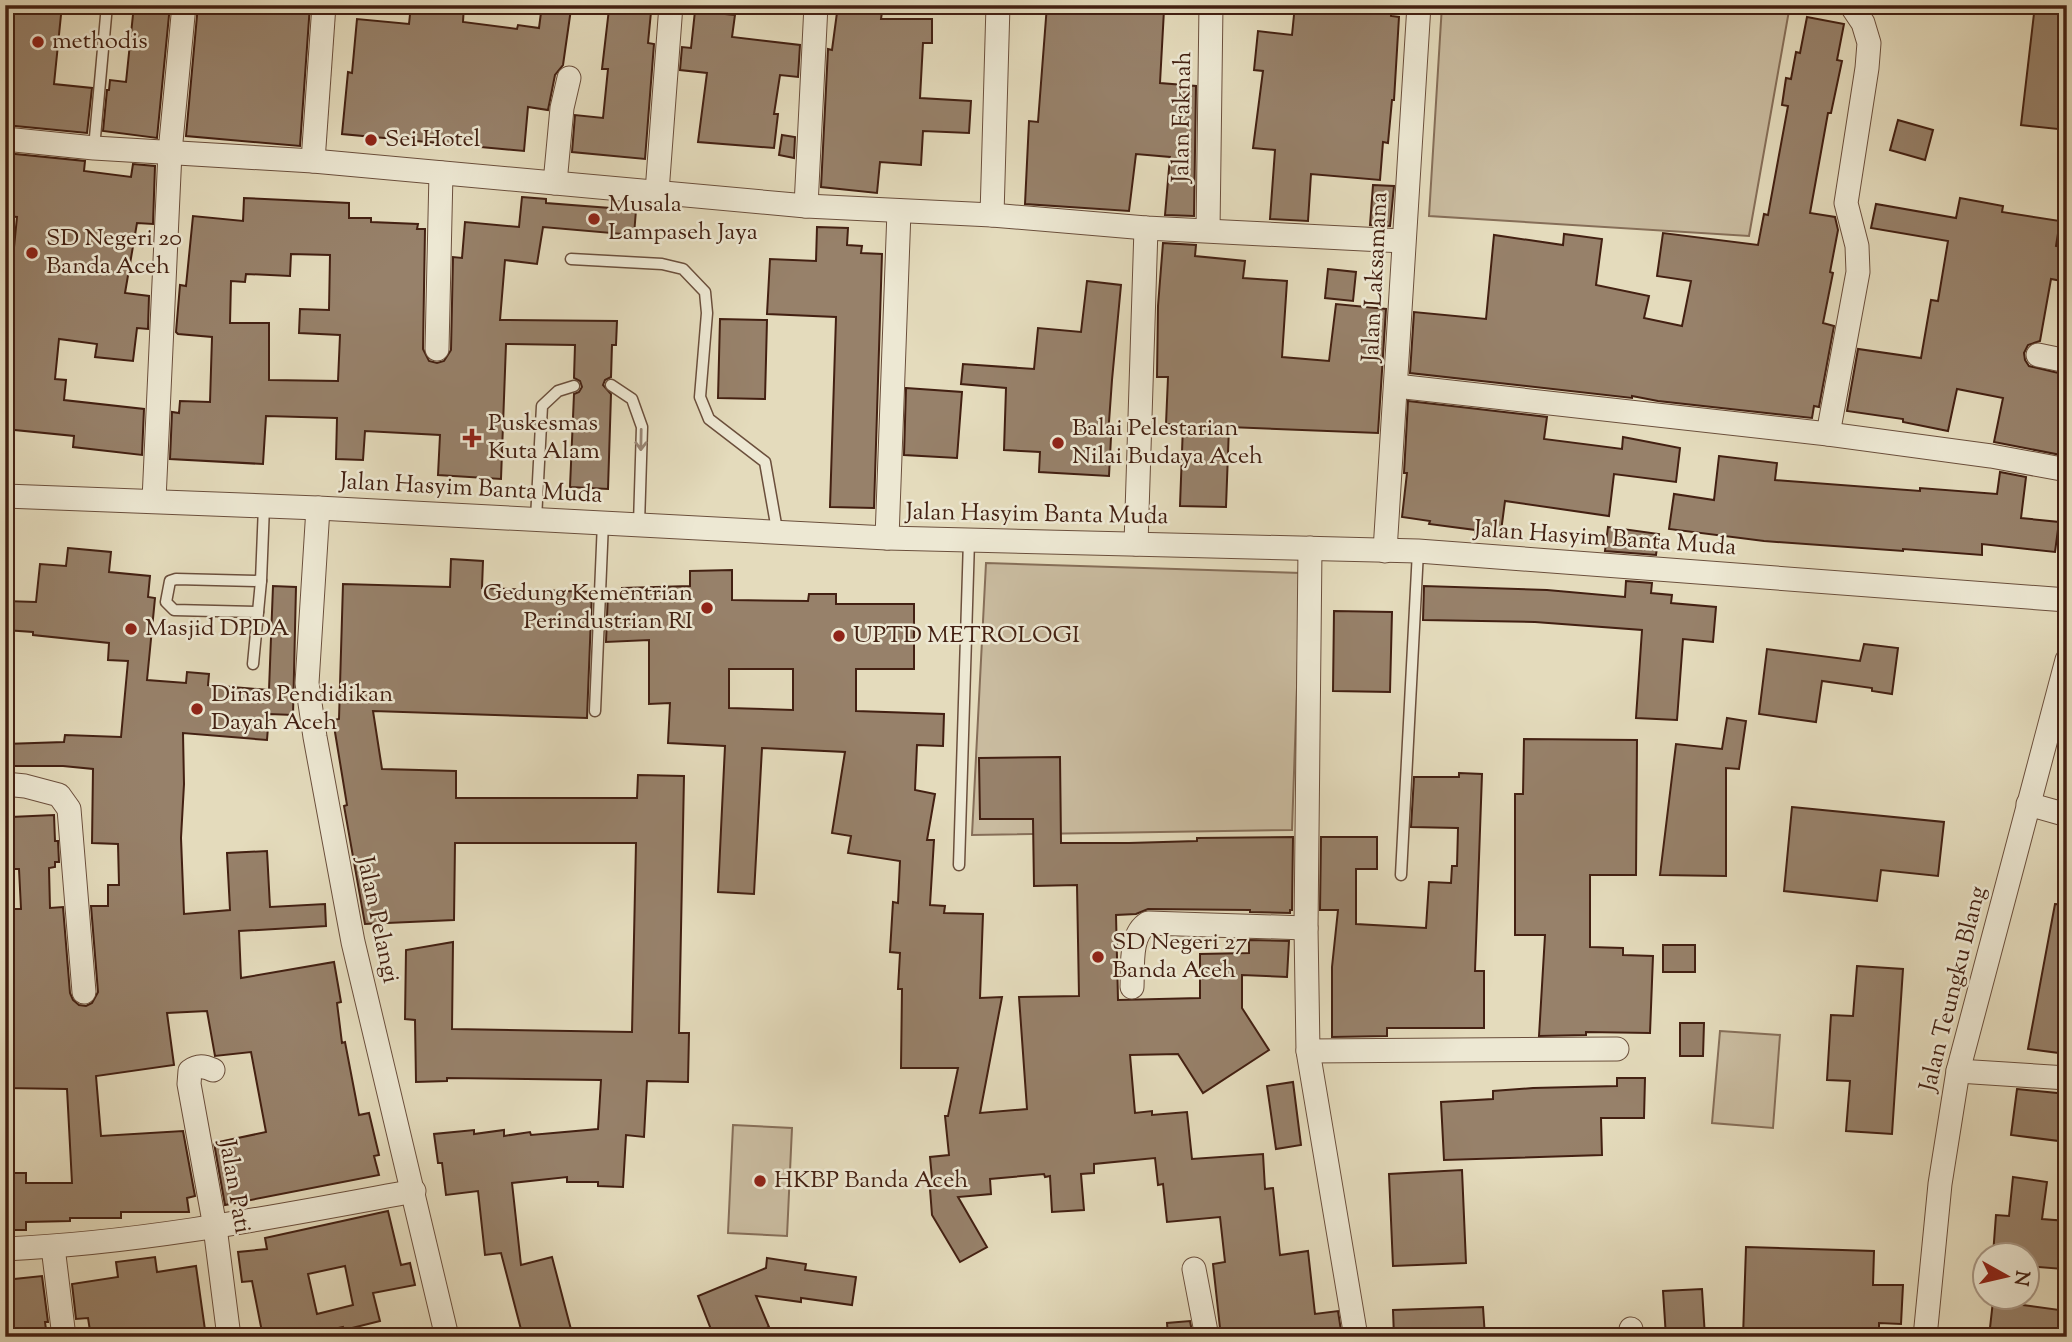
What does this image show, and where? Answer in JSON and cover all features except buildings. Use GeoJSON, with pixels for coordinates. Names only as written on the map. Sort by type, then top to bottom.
{"type":"FeatureCollection","features":[{"type":"Feature","properties":{"kind":"street"},"geometry":{"type":"LineString","coordinates":[[153,500],[170,152],[184,5]]}},
{"type":"Feature","properties":{"kind":"street"},"geometry":{"type":"LineString","coordinates":[[313,161],[324,5]]}},
{"type":"Feature","properties":{"kind":"street"},"geometry":{"type":"LineString","coordinates":[[657,192],[671,5]]}},
{"type":"Feature","properties":{"kind":"street"},"geometry":{"type":"LineString","coordinates":[[806,206],[816,5]]}},
{"type":"Feature","properties":{"kind":"street"},"geometry":{"type":"LineString","coordinates":[[992,215],[998,5]]}},
{"type":"Feature","properties":{"kind":"street","name":"Jalan Faknah"},"geometry":{"type":"LineString","coordinates":[[1208,230],[1211,5]]}},
{"type":"Feature","properties":{"kind":"street","name":"Jalan Laksamana"},"geometry":{"type":"LineString","coordinates":[[1385,551],[1419,5]]}},
{"type":"Feature","properties":{"kind":"street"},"geometry":{"type":"LineString","coordinates":[[1828,434],[1858,272],[1857,246],[1846,203],[1869,43],[1863,23],[1851,5]]}},
{"type":"Feature","properties":{"kind":"street"},"geometry":{"type":"LineString","coordinates":[[555,183],[562,108],[569,78]]}},
{"type":"Feature","properties":{"kind":"street"},"geometry":{"type":"LineString","coordinates":[[5,139],[94,148],[313,161],[806,206],[1403,241]]}},
{"type":"Feature","properties":{"kind":"street"},"geometry":{"type":"LineString","coordinates":[[437,349],[441,173]]}},
{"type":"Feature","properties":{"kind":"street"},"geometry":{"type":"LineString","coordinates":[[887,538],[899,211]]}},
{"type":"Feature","properties":{"kind":"street"},"geometry":{"type":"LineString","coordinates":[[1136,544],[1146,228]]}},
{"type":"Feature","properties":{"kind":"street"},"geometry":{"type":"LineString","coordinates":[[2038,355],[2067,360]]}},
{"type":"Feature","properties":{"kind":"street"},"geometry":{"type":"LineString","coordinates":[[1396,386],[1828,434],[1991,456],[2067,470]]}},
{"type":"Feature","properties":{"kind":"street","name":"Jalan Hasyim Banta Muda"},"geometry":{"type":"LineString","coordinates":[[5,496],[153,500],[777,530],[887,538],[1418,551],[2067,600]]}},
{"type":"Feature","properties":{"kind":"street","name":"Jalan Pelangi"},"geometry":{"type":"LineString","coordinates":[[318,508],[307,683],[315,737],[353,942],[447,1337]]}},
{"type":"Feature","properties":{"kind":"street"},"geometry":{"type":"LineString","coordinates":[[1310,548],[1306,928],[1308,1051],[1356,1337]]}},
{"type":"Feature","properties":{"kind":"street","name":"Jalan Teungku Blang"},"geometry":{"type":"LineString","coordinates":[[1925,1337],[1940,1184],[1958,1071],[2067,660]]}},
{"type":"Feature","properties":{"kind":"street"},"geometry":{"type":"LineString","coordinates":[[5,784],[26,786],[59,795],[69,809],[84,992]]}},
{"type":"Feature","properties":{"kind":"street"},"geometry":{"type":"LineString","coordinates":[[2028,804],[2067,815]]}},
{"type":"Feature","properties":{"kind":"street"},"geometry":{"type":"LineString","coordinates":[[1132,986],[1133,953],[1139,932],[1148,923],[1306,928]]}},
{"type":"Feature","properties":{"kind":"street"},"geometry":{"type":"LineString","coordinates":[[1308,1051],[1617,1049]]}},
{"type":"Feature","properties":{"kind":"street","name":"Jalan Pati"},"geometry":{"type":"LineString","coordinates":[[213,1070],[205,1067],[194,1068],[190,1071],[189,1084],[215,1227],[229,1337]]}},
{"type":"Feature","properties":{"kind":"street"},"geometry":{"type":"LineString","coordinates":[[1958,1071],[2067,1078]]}},
{"type":"Feature","properties":{"kind":"street"},"geometry":{"type":"LineString","coordinates":[[5,1249],[53,1247],[215,1227],[414,1191]]}},
{"type":"Feature","properties":{"kind":"street"},"geometry":{"type":"LineString","coordinates":[[53,1247],[64,1337]]}},
{"type":"Feature","properties":{"kind":"street"},"geometry":{"type":"LineString","coordinates":[[1195,1269],[1207,1337]]}},
{"type":"Feature","properties":{"kind":"lane"},"geometry":{"type":"LineString","coordinates":[[94,148],[107,5]]}},
{"type":"Feature","properties":{"kind":"lane"},"geometry":{"type":"LineString","coordinates":[[570,259],[662,264],[682,269],[705,292],[707,313],[700,397],[709,419],[765,462],[777,530]]}},
{"type":"Feature","properties":{"kind":"lane"},"geometry":{"type":"LineString","coordinates":[[611,384],[632,399],[642,427],[639,524]]}},
{"type":"Feature","properties":{"kind":"lane"},"geometry":{"type":"LineString","coordinates":[[536,519],[542,406],[558,391],[574,386]]}},
{"type":"Feature","properties":{"kind":"lane"},"geometry":{"type":"LineString","coordinates":[[253,664],[261,581],[264,506]]}},
{"type":"Feature","properties":{"kind":"lane"},"geometry":{"type":"LineString","coordinates":[[595,711],[603,522]]}},
{"type":"Feature","properties":{"kind":"lane"},"geometry":{"type":"LineString","coordinates":[[959,865],[969,540]]}},
{"type":"Feature","properties":{"kind":"lane"},"geometry":{"type":"LineString","coordinates":[[1401,875],[1418,551]]}},
{"type":"Feature","properties":{"kind":"lane"},"geometry":{"type":"LineString","coordinates":[[258,612],[174,610],[166,603],[170,581],[176,579],[261,581]]}},
{"type":"Feature","properties":{"kind":"shaded area"},"geometry":{"type":"Polygon","coordinates":[[[1442,5],[1790,5],[1749,236],[1429,216],[1442,5]]]}},
{"type":"Feature","properties":{"kind":"shaded area"},"geometry":{"type":"Polygon","coordinates":[[[986,563],[1301,573],[1292,830],[972,835],[986,563]]]}},
{"type":"Feature","properties":{"kind":"shaded area"},"geometry":{"type":"Polygon","coordinates":[[[1720,1031],[1780,1035],[1773,1128],[1712,1123],[1720,1031]]]}},
{"type":"Feature","properties":{"kind":"shaded area","name":"HKBP Banda Aceh"},"geometry":{"type":"Polygon","coordinates":[[[733,1125],[792,1128],[787,1236],[728,1233],[733,1125]]]}},
{"type":"Feature","properties":{"kind":"place","name":"methodis"},"geometry":{"type":"Point","coordinates":[38,42]}},
{"type":"Feature","properties":{"kind":"place","name":"Sei Hotel"},"geometry":{"type":"Point","coordinates":[371,140]}},
{"type":"Feature","properties":{"kind":"place","name":"Musala Lampaseh Jaya"},"geometry":{"type":"Point","coordinates":[594,219]}},
{"type":"Feature","properties":{"kind":"place","name":"SD Negeri 20 Banda Aceh"},"geometry":{"type":"Point","coordinates":[32,253]}},
{"type":"Feature","properties":{"kind":"place","name":"Puskesmas Kuta Alam"},"geometry":{"type":"Point","coordinates":[472,438]}},
{"type":"Feature","properties":{"kind":"place","name":"Balai Pelestarian Nilai Budaya Aceh"},"geometry":{"type":"Point","coordinates":[1058,443]}},
{"type":"Feature","properties":{"kind":"place","name":"Gedung Kementrian Perindustrian RI"},"geometry":{"type":"Point","coordinates":[707,608]}},
{"type":"Feature","properties":{"kind":"place","name":"Masjid DPDA"},"geometry":{"type":"Point","coordinates":[131,629]}},
{"type":"Feature","properties":{"kind":"place","name":"UPTD METROLOGI"},"geometry":{"type":"Point","coordinates":[839,636]}},
{"type":"Feature","properties":{"kind":"place","name":"Dinas Pendidikan Dayah Aceh"},"geometry":{"type":"Point","coordinates":[197,709]}},
{"type":"Feature","properties":{"kind":"place","name":"SD Negeri 27 Banda Aceh"},"geometry":{"type":"Point","coordinates":[1098,957]}},
{"type":"Feature","properties":{"kind":"place","name":"HKBP Banda Aceh"},"geometry":{"type":"Point","coordinates":[760,1181]}}]}
